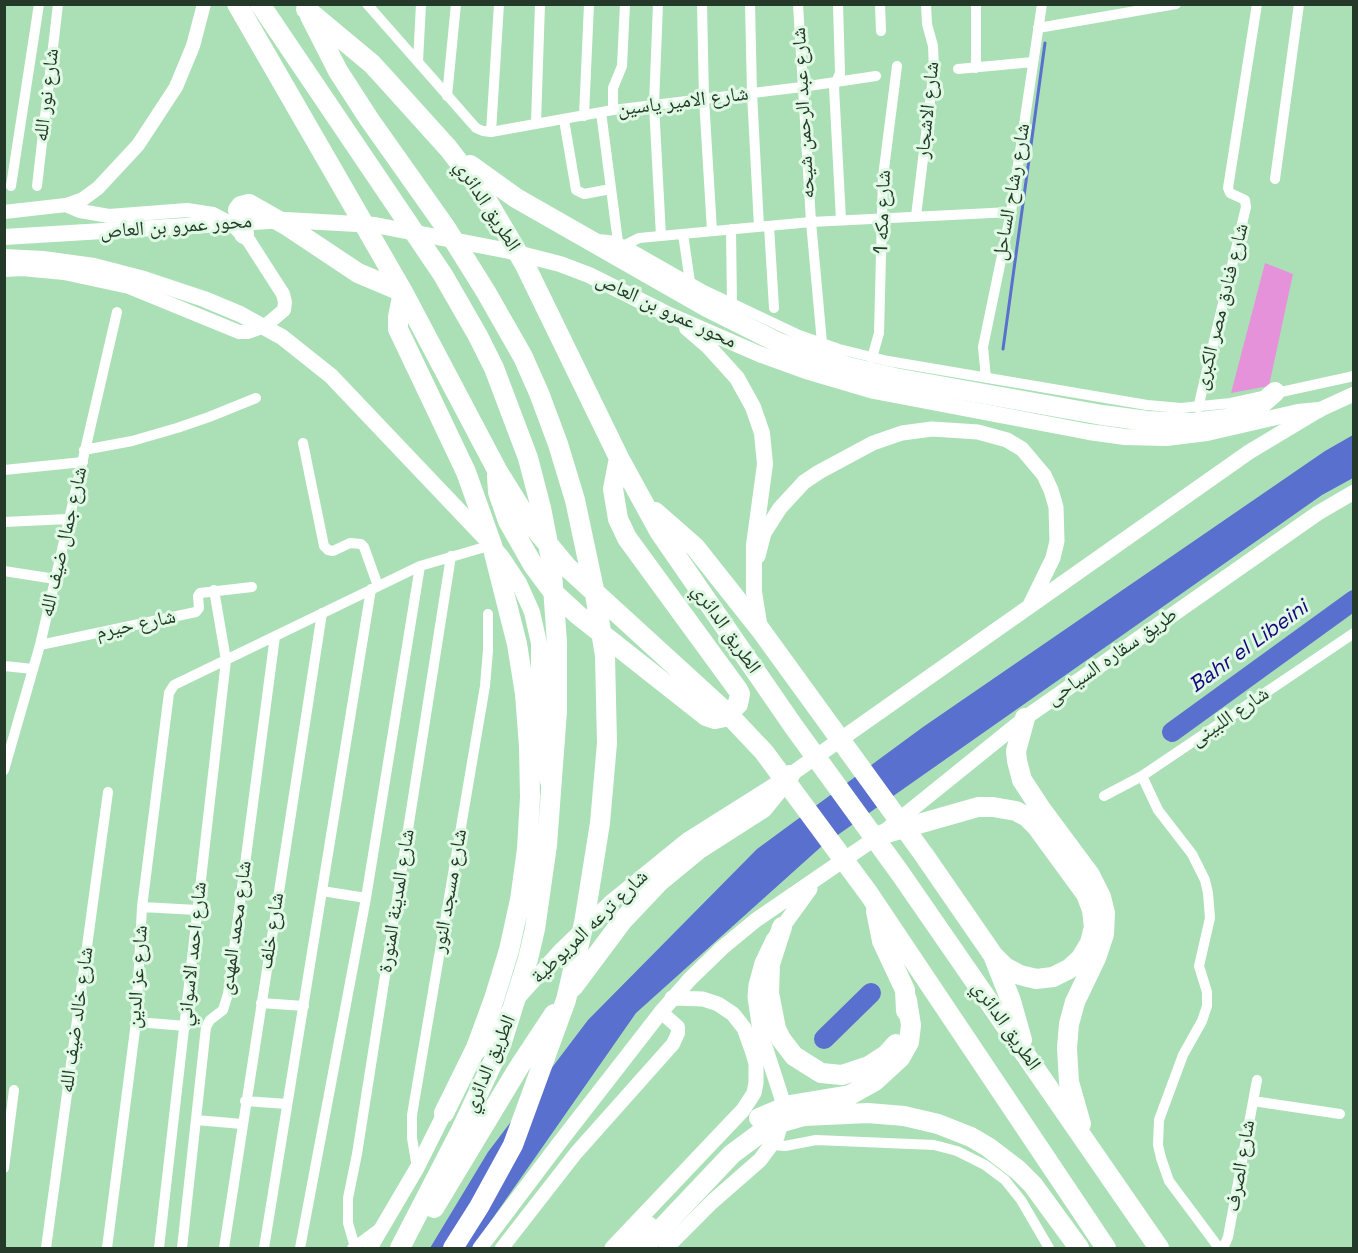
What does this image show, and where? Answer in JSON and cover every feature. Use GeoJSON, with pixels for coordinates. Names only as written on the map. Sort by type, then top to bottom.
{"type":"FeatureCollection","features":[{"type":"Feature","properties":{"kind":"highway","name":"الطريق الدائري"},"geometry":{"type":"LineString","coordinates":[[237,4],[403,292],[497,470],[528,520],[567,567],[729,714],[764,753],[873,900],[1106,1248]]}},
{"type":"Feature","properties":{"kind":"highway","name":"الطريق الدائري"},"geometry":{"type":"LineString","coordinates":[[260,4],[443,275],[478,336],[494,368],[528,458],[551,559],[557,644],[557,711],[547,845],[535,930],[518,997],[494,1062],[400,1248]]}},
{"type":"Feature","properties":{"kind":"highway","name":"الطريق الدائري"},"geometry":{"type":"LineString","coordinates":[[304,7],[372,64],[448,148],[482,192],[512,240],[641,500],[678,560],[794,727],[900,873],[1159,1248]]}},
{"type":"Feature","properties":{"kind":"highway","name":"الطريق الدائري"},"geometry":{"type":"LineString","coordinates":[[304,7],[338,71],[446,228],[523,357],[539,393],[575,500],[595,594],[605,656],[607,743],[605,779],[592,880],[566,1000],[513,1145],[479,1207],[453,1248]]}},
{"type":"Feature","properties":{"kind":"highway"},"geometry":{"type":"LineString","coordinates":[[448,148],[516,198],[690,298],[779,343],[825,360],[872,373],[1102,415],[1170,422],[1226,420],[1248,412],[1275,392]]}},
{"type":"Feature","properties":{"kind":"highway"},"geometry":{"type":"LineString","coordinates":[[244,234],[238,210],[241,206],[249,204],[286,225],[358,273],[403,292],[398,329],[466,472],[492,544],[517,644],[525,694],[530,777],[527,849],[518,910],[494,999],[476,1048],[444,1113]]}},
{"type":"Feature","properties":{"kind":"highway"},"geometry":{"type":"LineString","coordinates":[[497,470],[498,492],[508,521],[533,565],[553,592],[578,615],[706,716],[715,719],[729,714],[740,699],[738,690],[622,529],[615,509],[613,489],[619,458]]}},
{"type":"Feature","properties":{"kind":"highway"},"geometry":{"type":"LineString","coordinates":[[641,500],[695,547],[760,629],[820,713],[924,855],[993,955],[1005,967],[1020,975],[1036,979],[1053,977],[1068,969],[1081,958],[1090,944],[1094,927],[1092,910],[1086,894],[1037,826],[1027,817],[993,807],[978,807],[943,815],[880,836]]}},
{"type":"Feature","properties":{"kind":"highway"},"geometry":{"type":"LineString","coordinates":[[1025,718],[1016,751],[1022,780],[1090,875],[1101,897],[1104,913],[1104,934],[1096,958],[1075,1002],[1069,1024],[1067,1048],[1069,1082],[1074,1103],[1092,1151]]}},
{"type":"Feature","properties":{"kind":"highway"},"geometry":{"type":"LineString","coordinates":[[409,1248],[519,1066],[570,990],[623,920],[659,882],[699,849],[763,808],[790,775]]}},
{"type":"Feature","properties":{"kind":"highway"},"geometry":{"type":"LineString","coordinates":[[643,1248],[746,1142],[776,1124],[827,1107],[868,1087],[900,1058],[909,1042],[911,1017],[902,982],[882,940],[873,900]]}},
{"type":"Feature","properties":{"kind":"highway"},"geometry":{"type":"LineString","coordinates":[[782,927],[770,964],[771,1011],[776,1029],[787,1048],[811,1068],[842,1075],[861,1070],[878,1061],[899,1039],[904,1028],[907,1000]]}},
{"type":"Feature","properties":{"kind":"highway"},"geometry":{"type":"LineString","coordinates":[[993,955],[1011,1001],[1027,1057]]}},
{"type":"Feature","properties":{"kind":"highway"},"geometry":{"type":"LineString","coordinates":[[627,1248],[734,1135],[776,1110],[797,1104],[904,1116],[938,1124],[971,1137],[1004,1158],[1033,1185],[1078,1248]]}},
{"type":"Feature","properties":{"kind":"main road","name":"محور عمرو بن العاص"},"geometry":{"type":"LineString","coordinates":[[4,237],[285,220],[375,225],[552,261],[589,275],[667,314],[759,354],[840,382],[874,391],[1107,435],[1146,438],[1207,433],[1298,412],[1319,410]]}},
{"type":"Feature","properties":{"kind":"main road","name":"محور عمرو بن العاص"},"geometry":{"type":"LineString","coordinates":[[4,257],[94,266],[193,295],[240,314],[282,337],[331,376],[484,537],[501,556],[519,583],[532,612],[539,643],[539,752],[552,793]]}},
{"type":"Feature","properties":{"kind":"main road"},"geometry":{"type":"LineString","coordinates":[[667,314],[694,333],[737,378],[753,407],[762,433],[765,464],[754,545],[754,592],[760,629]]}},
{"type":"Feature","properties":{"kind":"main road"},"geometry":{"type":"LineString","coordinates":[[1029,608],[1249,452],[1319,410],[1353,394]]}},
{"type":"Feature","properties":{"kind":"main road"},"geometry":{"type":"LineString","coordinates":[[754,576],[764,533],[780,507],[804,482],[859,450],[887,438],[917,430],[963,430],[1000,438],[1022,449],[1039,468],[1051,490],[1056,507],[1057,541],[1050,566],[1029,608]]}},
{"type":"Feature","properties":{"kind":"main road","name":"طريق سقاره السياحى"},"geometry":{"type":"LineString","coordinates":[[880,836],[1025,718],[1318,513],[1353,492]]}},
{"type":"Feature","properties":{"kind":"main road","name":"شارع ترعه المريوطية"},"geometry":{"type":"LineString","coordinates":[[359,1248],[382,1226],[417,1168],[444,1113],[483,1046],[530,983],[577,934],[618,896],[681,845],[790,775],[1029,608]]}},
{"type":"Feature","properties":{"kind":"main road"},"geometry":{"type":"LineString","coordinates":[[480,1248],[672,998],[706,963],[739,934],[880,836]]}},
{"type":"Feature","properties":{"kind":"main road"},"geometry":{"type":"LineString","coordinates":[[666,1248],[712,1202],[760,1160],[773,1145],[780,1129],[783,1102],[764,1047],[755,997],[762,963],[782,927],[819,878]]}},
{"type":"Feature","properties":{"kind":"main road"},"geometry":{"type":"LineString","coordinates":[[612,1248],[743,1110],[754,1093],[757,1073],[753,1053],[744,1028],[733,1014],[711,1001],[672,998]]}},
{"type":"Feature","properties":{"kind":"main road"},"geometry":{"type":"LineString","coordinates":[[743,1110],[754,1112],[768,1122],[773,1133],[773,1145]]}},
{"type":"Feature","properties":{"kind":"street"},"geometry":{"type":"LineString","coordinates":[[12,186],[39,4]]}},
{"type":"Feature","properties":{"kind":"street","name":"شارع نور الله"},"geometry":{"type":"LineString","coordinates":[[37,186],[58,4]]}},
{"type":"Feature","properties":{"kind":"street"},"geometry":{"type":"LineString","coordinates":[[4,212],[66,205],[83,199],[98,188],[138,145],[176,87],[200,25],[204,4]]}},
{"type":"Feature","properties":{"kind":"street"},"geometry":{"type":"LineString","coordinates":[[367,4],[476,128],[491,132],[499,4]]}},
{"type":"Feature","properties":{"kind":"street"},"geometry":{"type":"LineString","coordinates":[[418,62],[421,4]]}},
{"type":"Feature","properties":{"kind":"street"},"geometry":{"type":"LineString","coordinates":[[447,96],[456,4]]}},
{"type":"Feature","properties":{"kind":"street"},"geometry":{"type":"LineString","coordinates":[[536,123],[540,4]]}},
{"type":"Feature","properties":{"kind":"street"},"geometry":{"type":"LineString","coordinates":[[584,116],[589,4]]}},
{"type":"Feature","properties":{"kind":"street"},"geometry":{"type":"LineString","coordinates":[[613,110],[613,88],[622,66],[625,4]]}},
{"type":"Feature","properties":{"kind":"street"},"geometry":{"type":"LineString","coordinates":[[658,4],[654,105],[661,236]]}},
{"type":"Feature","properties":{"kind":"street"},"geometry":{"type":"LineString","coordinates":[[702,4],[704,99],[712,231]]}},
{"type":"Feature","properties":{"kind":"street"},"geometry":{"type":"LineString","coordinates":[[750,4],[752,93],[774,308]]}},
{"type":"Feature","properties":{"kind":"street","name":"شارع عبد الرحمن شيحه"},"geometry":{"type":"LineString","coordinates":[[798,4],[810,222],[822,343]]}},
{"type":"Feature","properties":{"kind":"street"},"geometry":{"type":"LineString","coordinates":[[838,4],[840,73],[834,87],[841,220]]}},
{"type":"Feature","properties":{"kind":"street"},"geometry":{"type":"LineString","coordinates":[[880,4],[881,31]]}},
{"type":"Feature","properties":{"kind":"street","name":"شارع الاشجار"},"geometry":{"type":"LineString","coordinates":[[916,216],[934,69],[933,46],[927,24],[926,4]]}},
{"type":"Feature","properties":{"kind":"street"},"geometry":{"type":"LineString","coordinates":[[976,4],[976,68]]}},
{"type":"Feature","properties":{"kind":"street","name":"شارع رشاح الساحل"},"geometry":{"type":"LineString","coordinates":[[987,378],[983,347],[1011,212],[1042,4]]}},
{"type":"Feature","properties":{"kind":"street"},"geometry":{"type":"LineString","coordinates":[[1038,28],[1176,4]]}},
{"type":"Feature","properties":{"kind":"street","name":"شارع فنادق مصر الكبرى"},"geometry":{"type":"LineString","coordinates":[[1198,408],[1246,207],[1245,200],[1230,193],[1228,188],[1257,4]]}},
{"type":"Feature","properties":{"kind":"street"},"geometry":{"type":"LineString","coordinates":[[1275,179],[1299,4]]}},
{"type":"Feature","properties":{"kind":"street"},"geometry":{"type":"LineString","coordinates":[[958,69],[1033,62]]}},
{"type":"Feature","properties":{"kind":"street","name":"شارع مكه 1"},"geometry":{"type":"LineString","coordinates":[[872,358],[879,333],[883,177],[897,66]]}},
{"type":"Feature","properties":{"kind":"street","name":"شارع الامير ياسين"},"geometry":{"type":"LineString","coordinates":[[491,132],[613,110],[876,76]]}},
{"type":"Feature","properties":{"kind":"street"},"geometry":{"type":"LineString","coordinates":[[601,112],[611,189],[622,243]]}},
{"type":"Feature","properties":{"kind":"street"},"geometry":{"type":"LineString","coordinates":[[564,120],[576,190],[584,194],[611,189]]}},
{"type":"Feature","properties":{"kind":"street"},"geometry":{"type":"LineString","coordinates":[[4,270],[21,268],[64,273],[114,283],[230,330],[248,332],[265,326],[282,314],[285,302],[283,294],[244,234],[230,223],[205,212],[187,210],[109,216],[80,211],[66,205]]}},
{"type":"Feature","properties":{"kind":"street"},"geometry":{"type":"LineString","coordinates":[[622,243],[661,236],[810,222],[1011,212]]}},
{"type":"Feature","properties":{"kind":"street"},"geometry":{"type":"LineString","coordinates":[[731,229],[732,304]]}},
{"type":"Feature","properties":{"kind":"street"},"geometry":{"type":"LineString","coordinates":[[683,234],[690,282]]}},
{"type":"Feature","properties":{"kind":"street"},"geometry":{"type":"LineString","coordinates":[[586,238],[622,243],[690,282],[777,326],[872,358],[1147,405],[1198,408],[1232,403],[1353,376]]}},
{"type":"Feature","properties":{"kind":"street","name":"شارع جمال ضيف الله"},"geometry":{"type":"LineString","coordinates":[[4,770],[40,645],[117,312]]}},
{"type":"Feature","properties":{"kind":"street"},"geometry":{"type":"LineString","coordinates":[[84,450],[132,441],[166,431],[256,398]]}},
{"type":"Feature","properties":{"kind":"street"},"geometry":{"type":"LineString","coordinates":[[264,1248],[374,588],[364,547],[361,544],[350,543],[333,551],[324,546],[303,442]]}},
{"type":"Feature","properties":{"kind":"street"},"geometry":{"type":"LineString","coordinates":[[4,470],[83,462]]}},
{"type":"Feature","properties":{"kind":"street"},"geometry":{"type":"LineString","coordinates":[[4,522],[68,519]]}},
{"type":"Feature","properties":{"kind":"street"},"geometry":{"type":"LineString","coordinates":[[226,660],[420,566],[492,544]]}},
{"type":"Feature","properties":{"kind":"street","name":"شارع المدينة المنورة"},"geometry":{"type":"LineString","coordinates":[[359,1248],[348,1223],[348,1198],[361,1131],[451,556]]}},
{"type":"Feature","properties":{"kind":"street"},"geometry":{"type":"LineString","coordinates":[[300,1248],[366,898],[420,566]]}},
{"type":"Feature","properties":{"kind":"street"},"geometry":{"type":"LineString","coordinates":[[4,571],[55,579]]}},
{"type":"Feature","properties":{"kind":"street"},"geometry":{"type":"LineString","coordinates":[[214,590],[252,587]]}},
{"type":"Feature","properties":{"kind":"street","name":"شارع حيرم"},"geometry":{"type":"LineString","coordinates":[[40,645],[196,612],[199,608],[199,594],[214,590]]}},
{"type":"Feature","properties":{"kind":"street","name":"شارع احمد الاسواني"},"geometry":{"type":"LineString","coordinates":[[159,1248],[226,660],[214,590]]}},
{"type":"Feature","properties":{"kind":"street","name":"شارع خلف"},"geometry":{"type":"LineString","coordinates":[[224,1248],[321,614]]}},
{"type":"Feature","properties":{"kind":"street","name":"شارع مسجد النور"},"geometry":{"type":"LineString","coordinates":[[417,1168],[412,1138],[412,1115],[485,686],[488,614]]}},
{"type":"Feature","properties":{"kind":"street","name":"شارع اللبينى"},"geometry":{"type":"LineString","coordinates":[[1104,796],[1142,776],[1353,633]]}},
{"type":"Feature","properties":{"kind":"street","name":"شارع محمد المهدى"},"geometry":{"type":"LineString","coordinates":[[182,1248],[206,1027],[210,1020],[223,1010],[228,994],[275,636]]}},
{"type":"Feature","properties":{"kind":"street","name":"شارع عز الدين"},"geometry":{"type":"LineString","coordinates":[[107,1248],[136,1022],[142,907],[166,705],[169,693],[174,686],[226,660]]}},
{"type":"Feature","properties":{"kind":"street"},"geometry":{"type":"LineString","coordinates":[[4,666],[33,669]]}},
{"type":"Feature","properties":{"kind":"street"},"geometry":{"type":"LineString","coordinates":[[1142,776],[1158,810],[1192,854],[1205,880],[1208,893],[1210,918],[1199,966],[1207,992],[1207,1006],[1202,1021],[1183,1055],[1163,1109],[1158,1145],[1169,1181],[1220,1248]]}},
{"type":"Feature","properties":{"kind":"street","name":"شارع خالد ضيف الله"},"geometry":{"type":"LineString","coordinates":[[46,1248],[108,792]]}},
{"type":"Feature","properties":{"kind":"street"},"geometry":{"type":"LineString","coordinates":[[322,891],[366,898]]}},
{"type":"Feature","properties":{"kind":"street"},"geometry":{"type":"LineString","coordinates":[[142,907],[197,910]]}},
{"type":"Feature","properties":{"kind":"street"},"geometry":{"type":"LineString","coordinates":[[261,1003],[304,1006]]}},
{"type":"Feature","properties":{"kind":"street"},"geometry":{"type":"LineString","coordinates":[[502,1248],[553,1180],[676,1039],[678,1027],[661,1012]]}},
{"type":"Feature","properties":{"kind":"street"},"geometry":{"type":"LineString","coordinates":[[136,1022],[186,1026]]}},
{"type":"Feature","properties":{"kind":"street","name":"شارع الصرف"},"geometry":{"type":"LineString","coordinates":[[1220,1248],[1228,1237],[1257,1080]]}},
{"type":"Feature","properties":{"kind":"street"},"geometry":{"type":"LineString","coordinates":[[4,1168],[14,1090]]}},
{"type":"Feature","properties":{"kind":"street"},"geometry":{"type":"LineString","coordinates":[[246,1101],[287,1104]]}},
{"type":"Feature","properties":{"kind":"street"},"geometry":{"type":"LineString","coordinates":[[1253,1101],[1341,1114]]}},
{"type":"Feature","properties":{"kind":"street"},"geometry":{"type":"LineString","coordinates":[[196,1120],[242,1124]]}},
{"type":"Feature","properties":{"kind":"street"},"geometry":{"type":"LineString","coordinates":[[773,1145],[785,1146],[816,1140],[934,1146],[957,1151],[985,1165],[1005,1180],[1021,1200],[1049,1248]]}},
{"type":"Feature","properties":{"kind":"shaded area"},"geometry":{"type":"Polygon","coordinates":[[[1265,263],[1293,274],[1269,386],[1231,393],[1265,263]]]}},
{"type":"Feature","properties":{"kind":"water"},"geometry":{"type":"Polygon","coordinates":[[[1353,435],[1353,478],[1322,495],[822,846],[636,1013],[472,1248],[430,1248],[488,1152],[588,1020],[757,849],[923,727],[1325,451],[1353,435]]]}},
{"type":"Feature","properties":{"kind":"waterway"},"geometry":{"type":"LineString","coordinates":[[1003,349],[1045,43]]}},
{"type":"Feature","properties":{"kind":"waterway","name":"Bahr el Libeini"},"geometry":{"type":"LineString","coordinates":[[1172,732],[1354,600]]}},
{"type":"Feature","properties":{"kind":"waterway","name":"Bahr el Libeini"},"geometry":{"type":"LineString","coordinates":[[824,1039],[871,993]]}}]}
